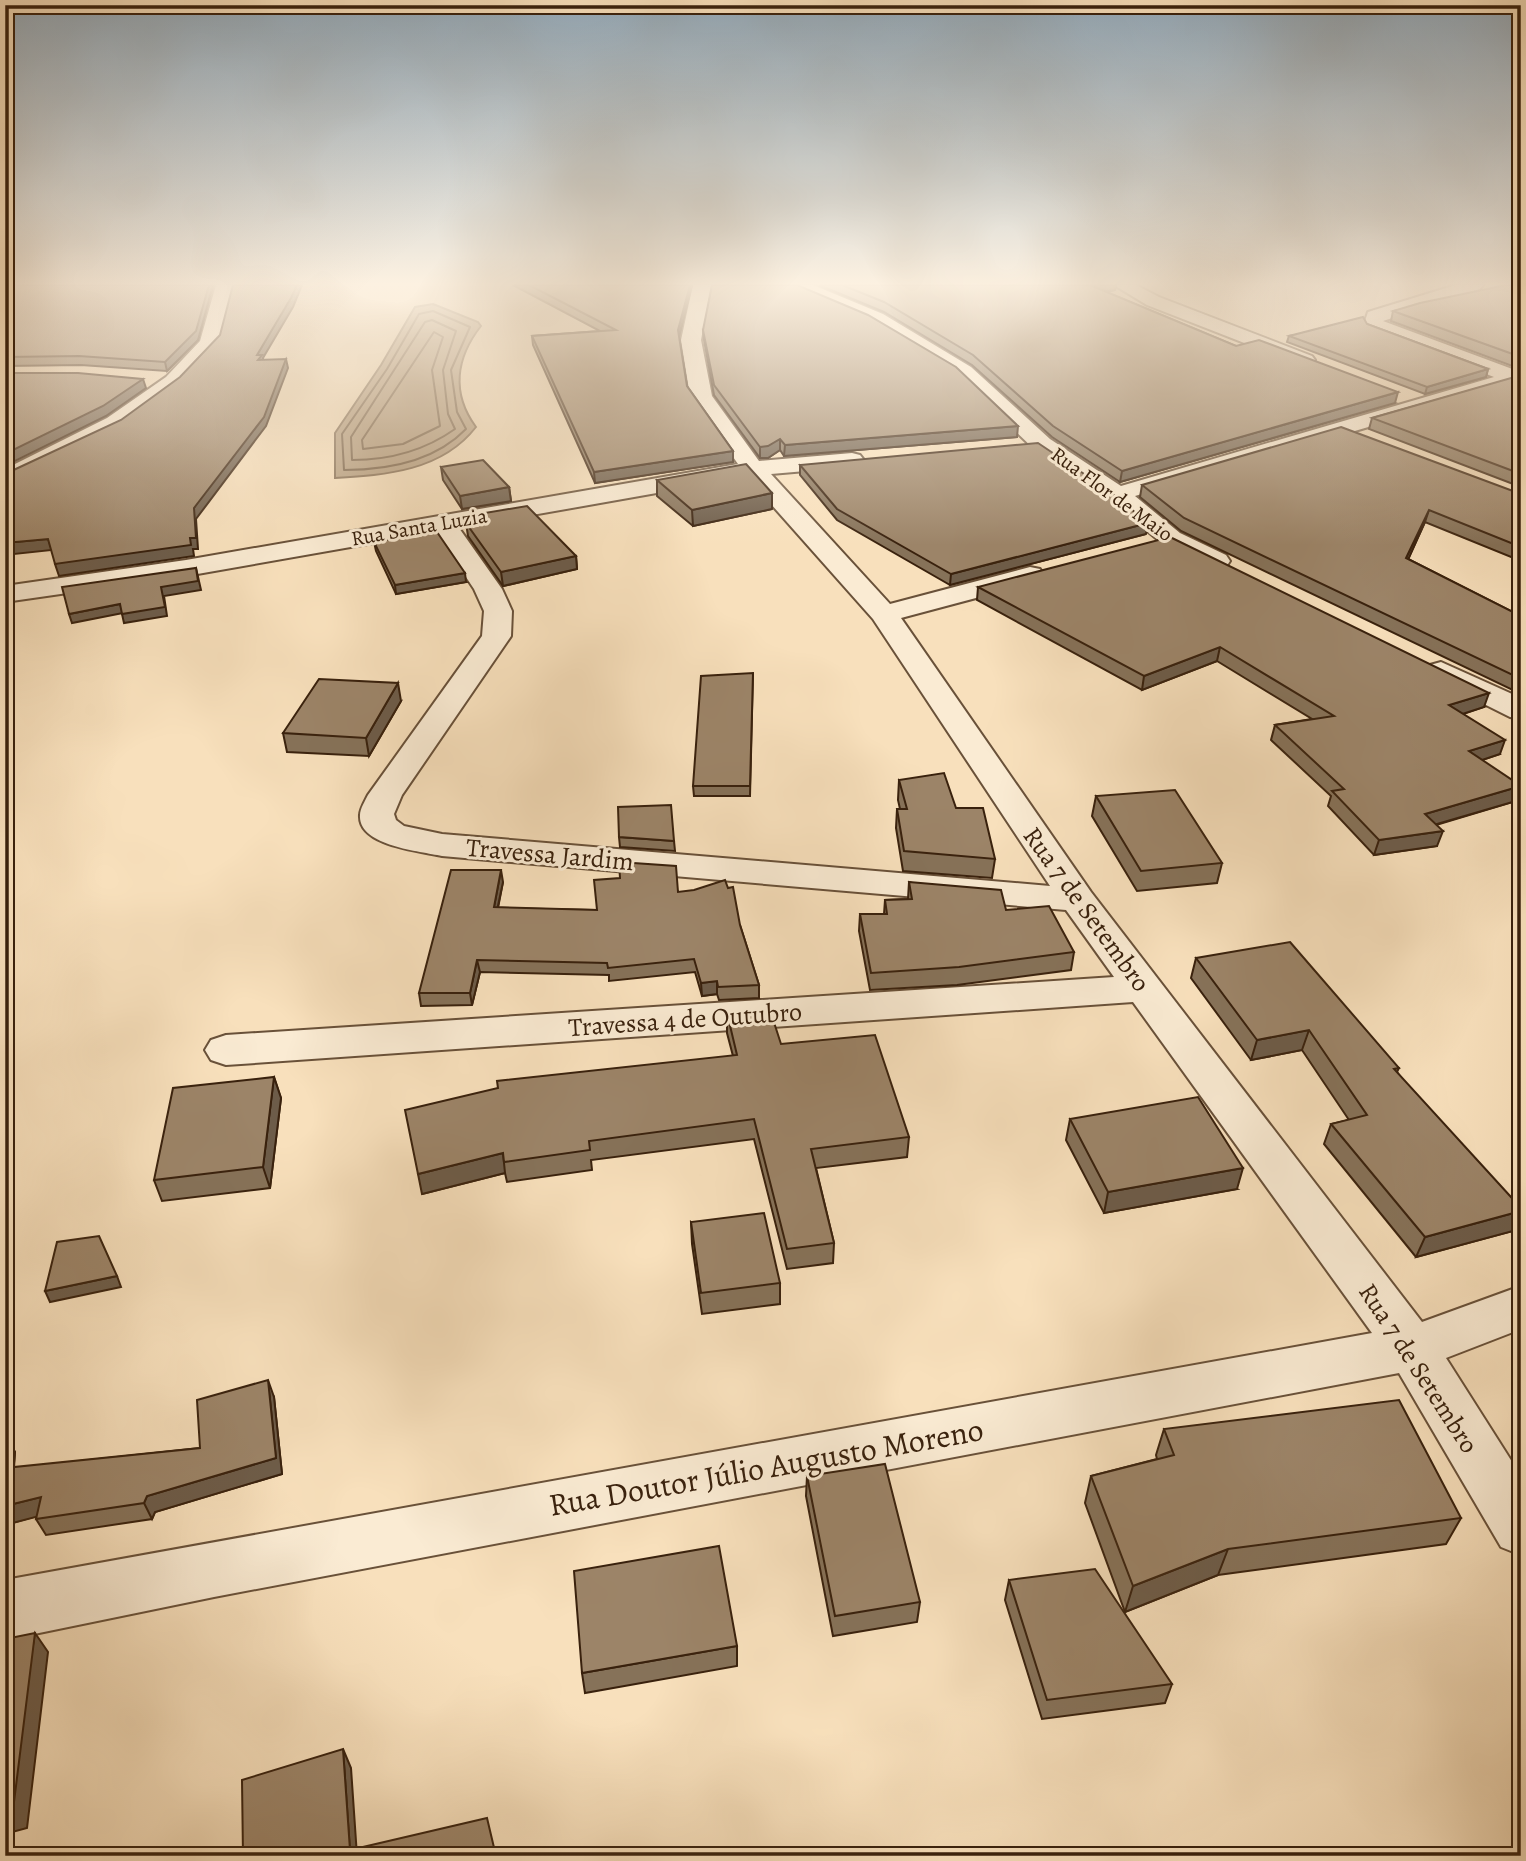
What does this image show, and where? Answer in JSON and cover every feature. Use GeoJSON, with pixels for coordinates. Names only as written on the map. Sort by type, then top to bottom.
{"type":"FeatureCollection","features":[{"type":"Feature","properties":{"kind":"street"},"geometry":{"type":"LineString","coordinates":[[5,478],[115,423],[182,372]]}},
{"type":"Feature","properties":{"kind":"street","name":"Rua 7 de Setembro"},"geometry":{"type":"LineString","coordinates":[[697,372],[701,396],[753,469],[884,614],[1078,900],[1412,1348],[1521,1528]]}},
{"type":"Feature","properties":{"kind":"street","name":"Rua Flor de Maio"},"geometry":{"type":"LineString","coordinates":[[964,372],[1042,444],[1118,494],[1158,542],[1243,574]]}},
{"type":"Feature","properties":{"kind":"street"},"geometry":{"type":"LineString","coordinates":[[1118,494],[1240,455],[1341,429],[1518,377]]}},
{"type":"Feature","properties":{"kind":"street"},"geometry":{"type":"LineString","coordinates":[[146,379],[173,381]]}},
{"type":"Feature","properties":{"kind":"street"},"geometry":{"type":"LineString","coordinates":[[1390,392],[1424,404]]}},
{"type":"Feature","properties":{"kind":"street"},"geometry":{"type":"LineString","coordinates":[[1341,429],[1380,444]]}},
{"type":"Feature","properties":{"kind":"street"},"geometry":{"type":"LineString","coordinates":[[1014,446],[1042,444]]}},
{"type":"Feature","properties":{"kind":"street","name":"Rua Santa Luzia"},"geometry":{"type":"LineString","coordinates":[[5,594],[186,568],[753,469],[877,458]]}},
{"type":"Feature","properties":{"kind":"street","name":"Travessa Jardim"},"geometry":{"type":"LineString","coordinates":[[443,524],[488,589],[498,611],[496,636],[384,795],[377,814],[379,825],[392,834],[442,845],[1078,900]]}},
{"type":"Feature","properties":{"kind":"street"},"geometry":{"type":"LineString","coordinates":[[884,614],[1053,569]]}},
{"type":"Feature","properties":{"kind":"street"},"geometry":{"type":"LineString","coordinates":[[1424,662],[1521,710]]}},
{"type":"Feature","properties":{"kind":"street","name":"Travessa 4 de Outubro"},"geometry":{"type":"LineString","coordinates":[[226,1050],[1144,988]]}},
{"type":"Feature","properties":{"kind":"street","name":"Rua Doutor Júlio Augusto Moreno"},"geometry":{"type":"LineString","coordinates":[[5,1610],[1412,1348],[1521,1307]]}},
{"type":"Feature","properties":{"kind":"water"},"geometry":{"type":"Polygon","coordinates":[[[376,372],[461,372],[463,401],[476,427],[462,442],[430,462],[393,472],[335,478],[335,433],[376,372]]]}},
{"type":"Feature","properties":{"kind":"building"},"geometry":{"type":"Polygon","coordinates":[[[185,372],[281,372],[264,417],[194,508],[196,538],[190,538],[191,545],[55,564],[48,539],[5,543],[5,474],[121,420],[185,372]]]}},
{"type":"Feature","properties":{"kind":"building"},"geometry":{"type":"Polygon","coordinates":[[[548,372],[685,372],[687,386],[733,451],[594,472],[548,372]]]}},
{"type":"Feature","properties":{"kind":"building"},"geometry":{"type":"Polygon","coordinates":[[[711,372],[961,372],[1018,426],[785,445],[780,439],[760,447],[714,385],[711,372]]]}},
{"type":"Feature","properties":{"kind":"building"},"geometry":{"type":"Polygon","coordinates":[[[992,372],[1344,372],[1398,392],[1122,471],[1053,426],[992,372]]]}},
{"type":"Feature","properties":{"kind":"building"},"geometry":{"type":"Polygon","coordinates":[[[1386,372],[1478,372],[1427,387],[1386,372]]]}},
{"type":"Feature","properties":{"kind":"building"},"geometry":{"type":"Polygon","coordinates":[[[5,373],[78,373],[143,379],[103,406],[5,454],[5,373]]]}},
{"type":"Feature","properties":{"kind":"building"},"geometry":{"type":"Polygon","coordinates":[[[1521,376],[1521,474],[1372,418],[1521,376]]]}},
{"type":"Feature","properties":{"kind":"building"},"geometry":{"type":"Polygon","coordinates":[[[1341,427],[1521,494],[1521,547],[1429,510],[1406,558],[1521,616],[1521,679],[1184,518],[1142,485],[1341,427]]]}},
{"type":"Feature","properties":{"kind":"building"},"geometry":{"type":"Polygon","coordinates":[[[1038,443],[1108,490],[1148,523],[951,574],[837,509],[800,465],[1038,443]]]}},
{"type":"Feature","properties":{"kind":"building"},"geometry":{"type":"Polygon","coordinates":[[[483,460],[509,487],[460,496],[441,467],[483,460]]]}},
{"type":"Feature","properties":{"kind":"building"},"geometry":{"type":"Polygon","coordinates":[[[746,464],[772,493],[692,510],[657,480],[746,464]]]}},
{"type":"Feature","properties":{"kind":"building"},"geometry":{"type":"Polygon","coordinates":[[[527,506],[576,556],[501,572],[466,523],[477,522],[473,515],[527,506]]]}},
{"type":"Feature","properties":{"kind":"building"},"geometry":{"type":"Polygon","coordinates":[[[437,532],[465,573],[395,585],[374,542],[437,532]]]}},
{"type":"Feature","properties":{"kind":"building"},"geometry":{"type":"Polygon","coordinates":[[[1170,537],[1489,693],[1449,705],[1505,740],[1469,751],[1521,786],[1425,814],[1443,831],[1379,840],[1332,791],[1344,789],[1275,725],[1334,716],[1220,647],[1144,676],[978,587],[1170,537]]]}},
{"type":"Feature","properties":{"kind":"building"},"geometry":{"type":"Polygon","coordinates":[[[196,568],[198,581],[161,587],[165,607],[122,614],[120,604],[69,614],[62,587],[196,568]]]}},
{"type":"Feature","properties":{"kind":"building"},"geometry":{"type":"Polygon","coordinates":[[[753,673],[750,786],[693,786],[701,676],[753,673]]]}},
{"type":"Feature","properties":{"kind":"building"},"geometry":{"type":"Polygon","coordinates":[[[319,679],[398,683],[366,738],[283,733],[319,679]]]}},
{"type":"Feature","properties":{"kind":"building"},"geometry":{"type":"Polygon","coordinates":[[[944,773],[956,808],[983,808],[995,859],[904,851],[897,809],[907,809],[899,780],[944,773]]]}},
{"type":"Feature","properties":{"kind":"building"},"geometry":{"type":"Polygon","coordinates":[[[1175,790],[1222,863],[1141,871],[1096,796],[1175,790]]]}},
{"type":"Feature","properties":{"kind":"building"},"geometry":{"type":"Polygon","coordinates":[[[671,805],[674,841],[619,837],[618,807],[671,805]]]}},
{"type":"Feature","properties":{"kind":"building"},"geometry":{"type":"Polygon","coordinates":[[[619,862],[676,866],[678,892],[725,880],[728,888],[733,887],[740,925],[759,985],[718,987],[717,981],[701,983],[694,959],[608,968],[607,963],[477,960],[470,993],[419,993],[451,870],[501,870],[494,907],[597,910],[594,880],[620,878],[619,862]]]}},
{"type":"Feature","properties":{"kind":"building"},"geometry":{"type":"Polygon","coordinates":[[[909,882],[1001,890],[1006,910],[1049,906],[1074,952],[959,967],[871,973],[860,914],[887,914],[885,900],[912,899],[909,882]]]}},
{"type":"Feature","properties":{"kind":"building"},"geometry":{"type":"Polygon","coordinates":[[[1290,942],[1399,1068],[1394,1069],[1521,1211],[1425,1237],[1331,1124],[1367,1115],[1309,1030],[1257,1040],[1196,958],[1290,942]]]}},
{"type":"Feature","properties":{"kind":"building"},"geometry":{"type":"Polygon","coordinates":[[[770,1010],[781,1044],[875,1035],[909,1137],[811,1149],[834,1243],[787,1249],[754,1119],[589,1141],[590,1150],[504,1162],[503,1153],[418,1174],[405,1110],[498,1088],[497,1081],[737,1055],[727,1013],[770,1010]]]}},
{"type":"Feature","properties":{"kind":"building"},"geometry":{"type":"Polygon","coordinates":[[[274,1077],[263,1167],[154,1180],[173,1088],[274,1077]]]}},
{"type":"Feature","properties":{"kind":"building"},"geometry":{"type":"Polygon","coordinates":[[[1198,1097],[1243,1168],[1108,1192],[1070,1119],[1198,1097]]]}},
{"type":"Feature","properties":{"kind":"building"},"geometry":{"type":"Polygon","coordinates":[[[764,1213],[780,1283],[701,1293],[691,1222],[764,1213]]]}},
{"type":"Feature","properties":{"kind":"building"},"geometry":{"type":"Polygon","coordinates":[[[99,1236],[117,1276],[45,1291],[57,1242],[99,1236]]]}},
{"type":"Feature","properties":{"kind":"building"},"geometry":{"type":"Polygon","coordinates":[[[268,1380],[276,1458],[147,1496],[144,1503],[36,1519],[41,1497],[5,1506],[5,1468],[200,1448],[197,1400],[268,1380]]]}},
{"type":"Feature","properties":{"kind":"building"},"geometry":{"type":"Polygon","coordinates":[[[1399,1400],[1461,1518],[1228,1549],[1133,1586],[1091,1476],[1174,1455],[1164,1429],[1399,1400]]]}},
{"type":"Feature","properties":{"kind":"building"},"geometry":{"type":"Polygon","coordinates":[[[885,1464],[920,1602],[835,1616],[807,1476],[885,1464]]]}},
{"type":"Feature","properties":{"kind":"building"},"geometry":{"type":"Polygon","coordinates":[[[719,1546],[737,1646],[582,1673],[574,1571],[719,1546]]]}},
{"type":"Feature","properties":{"kind":"building"},"geometry":{"type":"Polygon","coordinates":[[[1095,1569],[1172,1684],[1047,1700],[1009,1580],[1095,1569]]]}},
{"type":"Feature","properties":{"kind":"building"},"geometry":{"type":"Polygon","coordinates":[[[35,1633],[13,1810],[5,1812],[5,1639],[35,1633]]]}},
{"type":"Feature","properties":{"kind":"building"},"geometry":{"type":"Polygon","coordinates":[[[343,1749],[350,1850],[487,1818],[496,1856],[243,1856],[242,1780],[343,1749]]]}}]}
